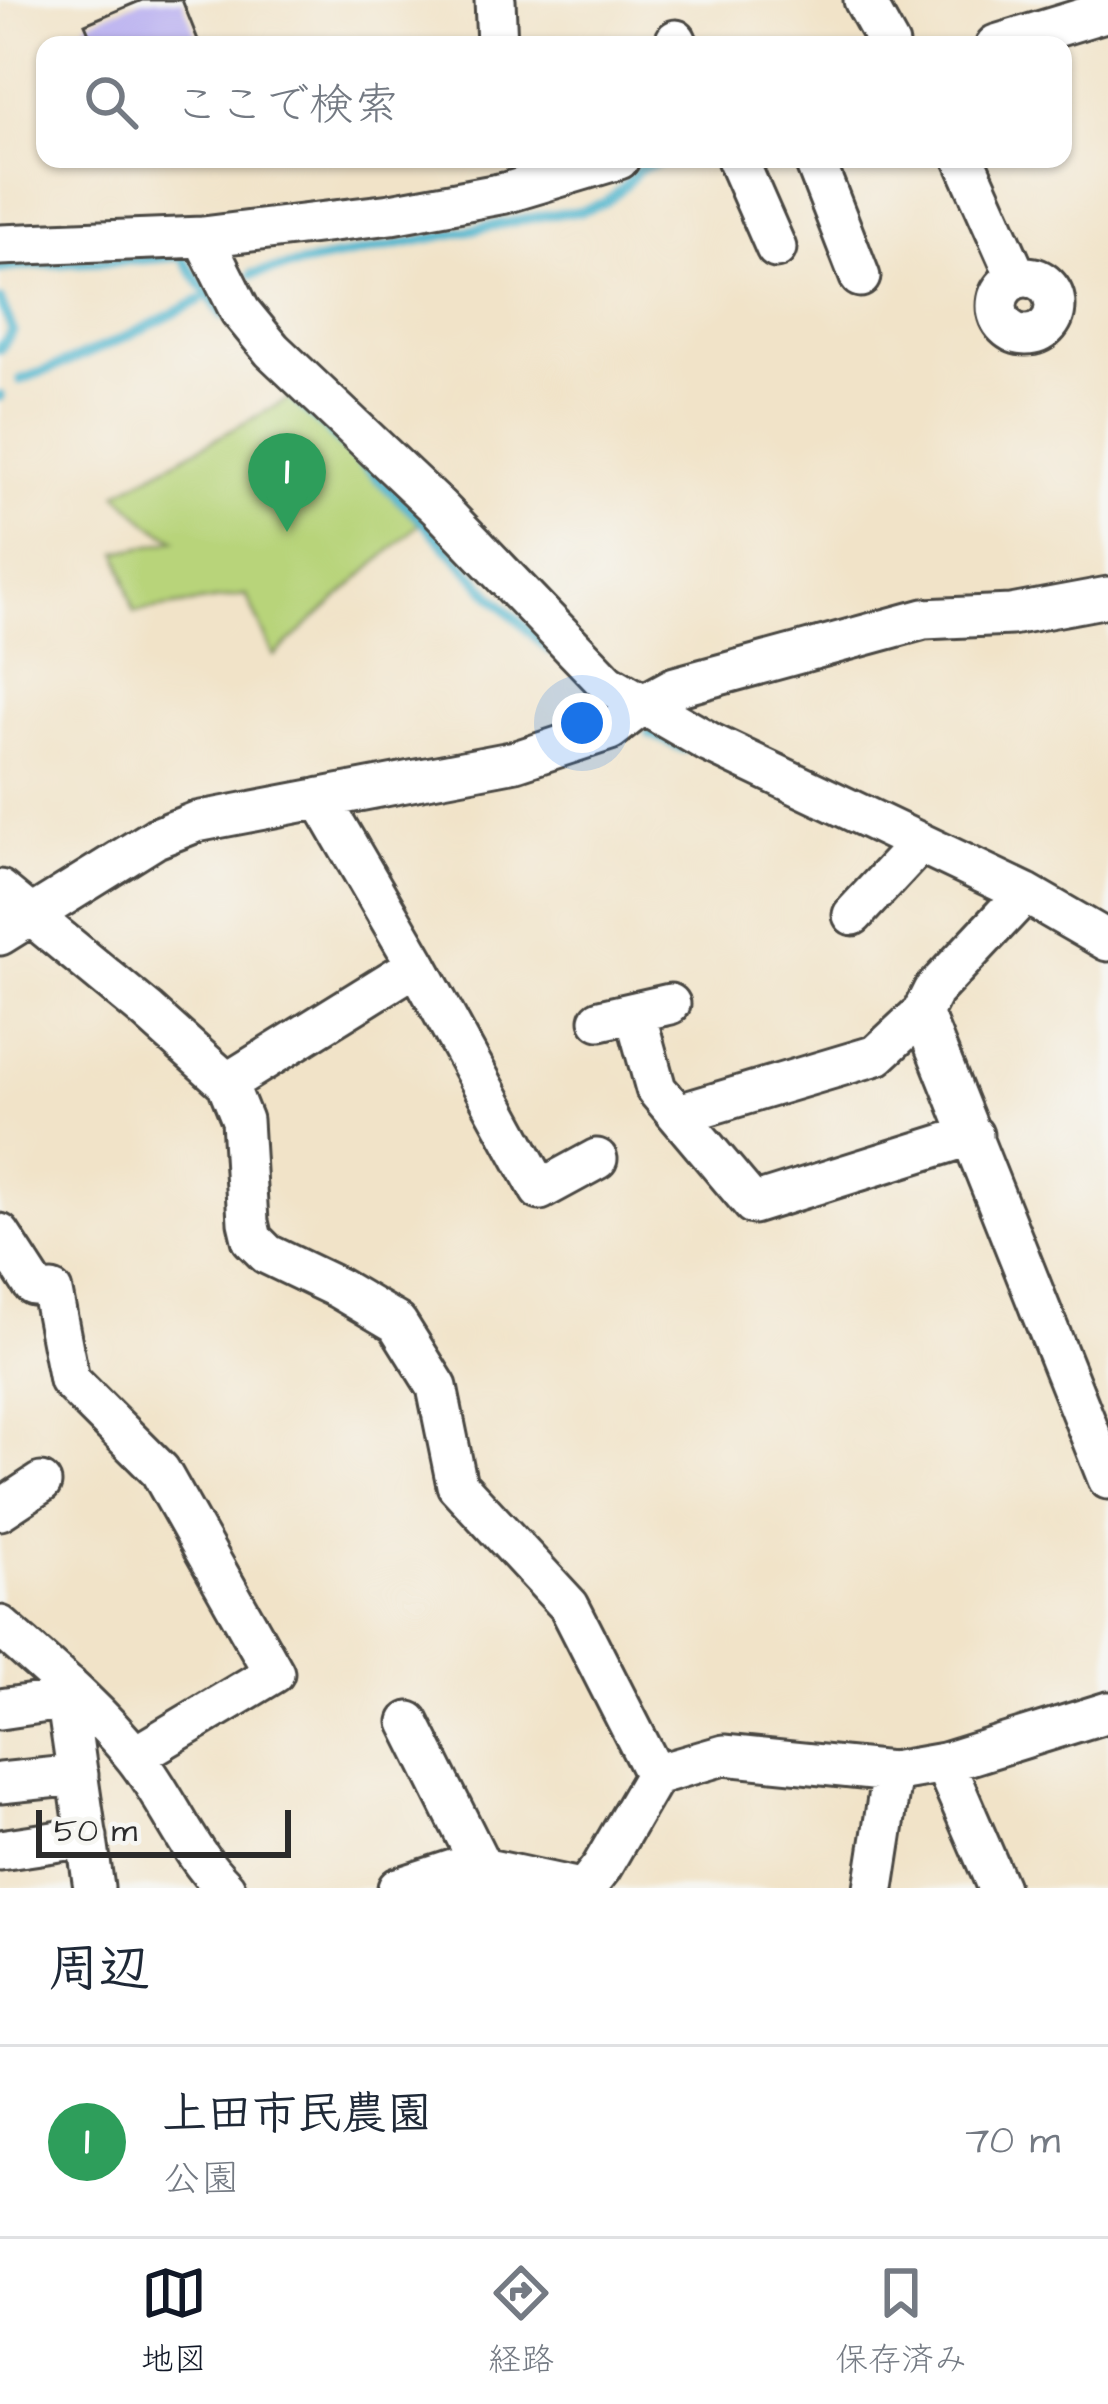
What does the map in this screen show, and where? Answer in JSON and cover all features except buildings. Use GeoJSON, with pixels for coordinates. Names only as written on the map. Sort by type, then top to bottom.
{"type":"FeatureCollection","features":[{"type":"Feature","properties":{"kind":"street"},"geometry":{"type":"LineString","coordinates":[[495,0],[497,36]]}},
{"type":"Feature","properties":{"kind":"street"},"geometry":{"type":"LineString","coordinates":[[864,0],[885,36]]}},
{"type":"Feature","properties":{"kind":"street"},"geometry":{"type":"LineString","coordinates":[[1037,36],[1101,22]]}},
{"type":"Feature","properties":{"kind":"street"},"geometry":{"type":"LineString","coordinates":[[0,245],[203,237],[391,214],[504,176],[558,168]]}},
{"type":"Feature","properties":{"kind":"street"},"geometry":{"type":"LineString","coordinates":[[740,168],[776,248]]}},
{"type":"Feature","properties":{"kind":"street"},"geometry":{"type":"LineString","coordinates":[[818,168],[860,277]]}},
{"type":"Feature","properties":{"kind":"street"},"geometry":{"type":"LineString","coordinates":[[968,168],[1018,278]]}},
{"type":"Feature","properties":{"kind":"street"},"geometry":{"type":"LineString","coordinates":[[203,237],[240,310],[272,350],[439,508],[608,684],[710,743],[1025,893],[1108,940]]}},
{"type":"Feature","properties":{"kind":"street"},"geometry":{"type":"LineString","coordinates":[[16,924],[156,838],[196,822],[516,760],[610,730],[675,687],[924,620],[1011,615],[1108,597]]}},
{"type":"Feature","properties":{"kind":"street"},"geometry":{"type":"LineString","coordinates":[[320,798],[540,1190],[597,1159]]}},
{"type":"Feature","properties":{"kind":"street"},"geometry":{"type":"LineString","coordinates":[[854,915],[920,843]]}},
{"type":"Feature","properties":{"kind":"street"},"geometry":{"type":"LineString","coordinates":[[0,890],[16,924],[227,1083],[242,1120],[253,1239],[267,1253],[397,1323],[437,1387],[457,1485],[569,1606],[655,1775]]}},
{"type":"Feature","properties":{"kind":"street"},"geometry":{"type":"LineString","coordinates":[[679,1114],[877,1055],[922,1013],[933,991],[1025,893]]}},
{"type":"Feature","properties":{"kind":"street"},"geometry":{"type":"LineString","coordinates":[[227,1083],[416,965]]}},
{"type":"Feature","properties":{"kind":"street"},"geometry":{"type":"LineString","coordinates":[[635,1012],[656,1089],[753,1204],[973,1136]]}},
{"type":"Feature","properties":{"kind":"street"},"geometry":{"type":"LineString","coordinates":[[922,1013],[1108,1479]]}},
{"type":"Feature","properties":{"kind":"street"},"geometry":{"type":"LineString","coordinates":[[0,1234],[42,1288],[69,1380],[160,1471],[274,1673],[134,1756]]}},
{"type":"Feature","properties":{"kind":"street"},"geometry":{"type":"LineString","coordinates":[[0,1510],[41,1484]]}},
{"type":"Feature","properties":{"kind":"street"},"geometry":{"type":"LineString","coordinates":[[0,1626],[134,1756],[204,1864],[225,1888]]}},
{"type":"Feature","properties":{"kind":"street"},"geometry":{"type":"LineString","coordinates":[[0,1709],[68,1693]]}},
{"type":"Feature","properties":{"kind":"street"},"geometry":{"type":"LineString","coordinates":[[68,1693],[94,1888]]}},
{"type":"Feature","properties":{"kind":"street"},"geometry":{"type":"LineString","coordinates":[[398,1888],[456,1869],[482,1868],[581,1888],[601,1868],[655,1775],[724,1754],[892,1772],[944,1762],[1108,1712]]}},
{"type":"Feature","properties":{"kind":"street"},"geometry":{"type":"LineString","coordinates":[[409,1722],[482,1868]]}},
{"type":"Feature","properties":{"kind":"street"},"geometry":{"type":"LineString","coordinates":[[944,1762],[998,1888]]}},
{"type":"Feature","properties":{"kind":"street"},"geometry":{"type":"LineString","coordinates":[[874,1888],[892,1772]]}},
{"type":"Feature","properties":{"kind":"street"},"geometry":{"type":"LineString","coordinates":[[0,1784],[78,1775]]}},
{"type":"Feature","properties":{"kind":"street"},"geometry":{"type":"LineString","coordinates":[[0,1850],[87,1837]]}},
{"type":"Feature","properties":{"kind":"green space"},"geometry":{"type":"Polygon","coordinates":[[[290,398],[419,524],[274,656],[246,595],[134,612],[118,552],[176,540],[149,524],[117,493],[290,398]]]}},
{"type":"Feature","properties":{"kind":"waterway"},"geometry":{"type":"LineString","coordinates":[[252,274],[581,211],[606,202],[642,168]]}},
{"type":"Feature","properties":{"kind":"waterway"},"geometry":{"type":"LineString","coordinates":[[0,269],[181,256],[223,316]]}},
{"type":"Feature","properties":{"kind":"waterway"},"geometry":{"type":"LineString","coordinates":[[0,300],[13,331],[0,349]]}},
{"type":"Feature","properties":{"kind":"waterway"},"geometry":{"type":"LineString","coordinates":[[20,380],[200,300]]}},
{"type":"Feature","properties":{"kind":"waterway"},"geometry":{"type":"LineString","coordinates":[[294,398],[549,650]]}},
{"type":"Feature","properties":{"kind":"waterway"},"geometry":{"type":"LineString","coordinates":[[649,733],[684,749]]}},
{"type":"Feature","properties":{"kind":"place","name":"上田市民農園"},"geometry":{"type":"Point","coordinates":[287,532]}}]}
